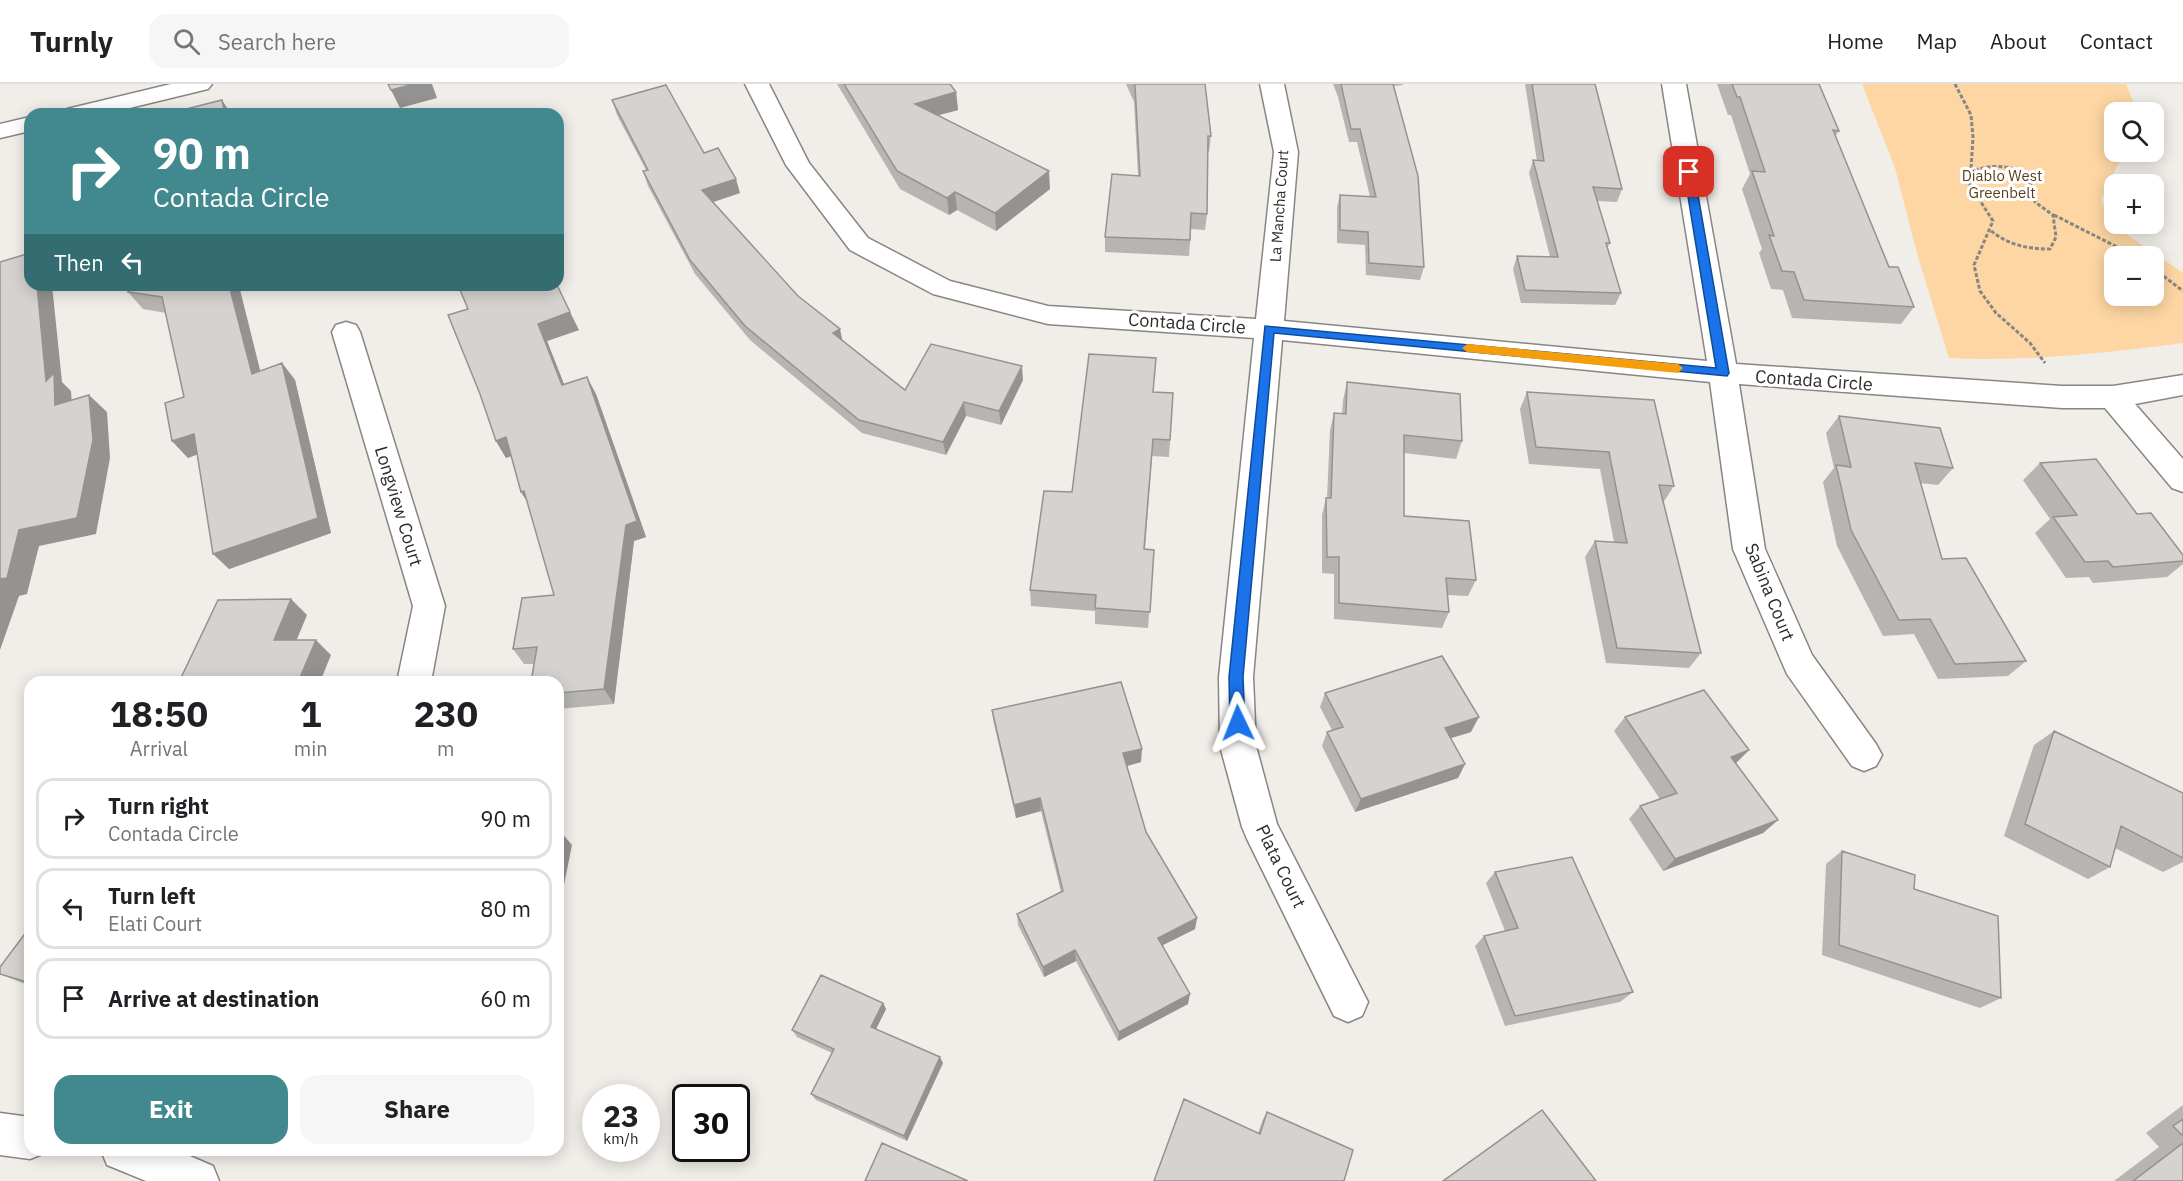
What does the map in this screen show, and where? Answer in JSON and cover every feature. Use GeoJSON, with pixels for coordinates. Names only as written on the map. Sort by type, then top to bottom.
{"type":"FeatureCollection","features":[{"type":"Feature","properties":{"kind":"street"},"geometry":{"type":"LineString","coordinates":[[100,108],[200,84]]}},
{"type":"Feature","properties":{"kind":"street","name":"Contada Circle"},"geometry":{"type":"LineString","coordinates":[[757,84],[798,165],[859,244],[942,288],[1048,315],[1269,328],[1723,373],[2062,398],[2113,397],[2183,385]]}},
{"type":"Feature","properties":{"kind":"street","name":"La Mancha Court"},"geometry":{"type":"LineString","coordinates":[[1269,328],[1286,152],[1272,84]]}},
{"type":"Feature","properties":{"kind":"street","name":"Sabina Court"},"geometry":{"type":"LineString","coordinates":[[1674,84],[1723,373],[1749,549],[1800,664],[1864,755]]}},
{"type":"Feature","properties":{"kind":"street"},"geometry":{"type":"LineString","coordinates":[[0,131],[24,125]]}},
{"type":"Feature","properties":{"kind":"street","name":"Plata Court"},"geometry":{"type":"LineString","coordinates":[[1269,328],[1236,677],[1238,746],[1260,827],[1348,1002]]}},
{"type":"Feature","properties":{"kind":"street","name":"Longview Court"},"geometry":{"type":"LineString","coordinates":[[346,332],[429,606],[415,676]]}},
{"type":"Feature","properties":{"kind":"street"},"geometry":{"type":"LineString","coordinates":[[2113,397],[2183,480]]}},
{"type":"Feature","properties":{"kind":"street"},"geometry":{"type":"LineString","coordinates":[[0,1134],[24,1137]]}},
{"type":"Feature","properties":{"kind":"street"},"geometry":{"type":"LineString","coordinates":[[138,1156],[198,1181]]}},
{"type":"Feature","properties":{"kind":"path"},"geometry":{"type":"LineString","coordinates":[[1955,84],[1971,115],[1973,136],[1970,185],[1993,221],[1974,265],[1980,291],[1996,313],[2030,343],[2050,369]]}},
{"type":"Feature","properties":{"kind":"path"},"geometry":{"type":"LineString","coordinates":[[1969,172],[1987,166],[2006,166],[2025,175],[2032,184],[2035,202],[2053,215],[2114,246]]}},
{"type":"Feature","properties":{"kind":"path"},"geometry":{"type":"LineString","coordinates":[[1990,229],[1999,238],[2029,250],[2050,249],[2056,237],[2053,215]]}},
{"type":"Feature","properties":{"kind":"path"},"geometry":{"type":"LineString","coordinates":[[2164,277],[2183,291]]}},
{"type":"Feature","properties":{"kind":"green space","name":"Diablo West Greenbelt"},"geometry":{"type":"Polygon","coordinates":[[[1862,84],[2126,84],[2133,102],[2104,102],[2104,162],[2120,162],[2113,174],[2104,174],[2104,194],[2101,200],[2104,208],[2104,234],[2126,234],[2144,246],[2104,246],[2104,306],[2164,306],[2164,260],[2183,273],[2183,343],[2037,358],[1949,358],[1918,257],[1895,168],[1862,84]]]}},
{"type":"Feature","properties":{"kind":"building"},"geometry":{"type":"Polygon","coordinates":[[[388,84],[414,84],[391,90],[388,84]]]}},
{"type":"Feature","properties":{"kind":"building"},"geometry":{"type":"Polygon","coordinates":[[[844,84],[950,84],[956,92],[915,104],[1049,171],[995,213],[955,192],[947,198],[897,171],[844,84]]]}},
{"type":"Feature","properties":{"kind":"building"},"geometry":{"type":"Polygon","coordinates":[[[1134,84],[1205,84],[1211,136],[1208,136],[1207,214],[1191,213],[1190,240],[1105,237],[1112,174],[1140,176],[1134,84]]]}},
{"type":"Feature","properties":{"kind":"building"},"geometry":{"type":"Polygon","coordinates":[[[1341,84],[1393,84],[1418,176],[1424,267],[1369,263],[1368,232],[1340,230],[1340,195],[1376,197],[1360,129],[1351,129],[1341,84]]]}},
{"type":"Feature","properties":{"kind":"building"},"geometry":{"type":"Polygon","coordinates":[[[1532,84],[1595,84],[1622,189],[1593,187],[1610,243],[1606,243],[1621,293],[1525,290],[1517,256],[1558,257],[1533,160],[1544,161],[1532,84]]]}},
{"type":"Feature","properties":{"kind":"building"},"geometry":{"type":"Polygon","coordinates":[[[1732,84],[1819,84],[1839,131],[1833,130],[1889,267],[1898,267],[1914,307],[1804,300],[1794,272],[1782,271],[1769,235],[1774,236],[1752,171],[1765,172],[1740,97],[1737,97],[1732,84]]]}},
{"type":"Feature","properties":{"kind":"building"},"geometry":{"type":"Polygon","coordinates":[[[666,85],[704,153],[718,148],[736,179],[702,190],[798,296],[840,329],[833,333],[905,390],[931,344],[1022,366],[999,411],[964,402],[943,442],[859,420],[745,326],[690,260],[643,171],[648,170],[612,100],[666,85]]]}},
{"type":"Feature","properties":{"kind":"building"},"geometry":{"type":"Polygon","coordinates":[[[222,100],[224,108],[190,108],[222,100]]]}},
{"type":"Feature","properties":{"kind":"building"},"geometry":{"type":"Polygon","coordinates":[[[24,255],[24,291],[38,291],[46,381],[54,373],[55,405],[89,395],[93,440],[77,518],[19,530],[7,578],[0,579],[0,262],[24,255]]]}},
{"type":"Feature","properties":{"kind":"building"},"geometry":{"type":"Polygon","coordinates":[[[231,291],[252,374],[282,363],[318,518],[213,554],[194,434],[172,441],[165,403],[184,397],[162,297],[128,292],[231,291]]]}},
{"type":"Feature","properties":{"kind":"building"},"geometry":{"type":"Polygon","coordinates":[[[460,291],[560,291],[570,312],[538,324],[562,385],[587,377],[637,521],[626,525],[604,689],[564,692],[564,676],[532,676],[537,647],[513,649],[522,598],[554,595],[506,437],[496,441],[448,315],[468,309],[460,291]]]}},
{"type":"Feature","properties":{"kind":"building"},"geometry":{"type":"Polygon","coordinates":[[[1089,354],[1156,358],[1153,392],[1173,393],[1170,440],[1153,439],[1144,549],[1154,550],[1150,612],[1095,608],[1096,595],[1030,590],[1044,491],[1072,492],[1089,354]]]}},
{"type":"Feature","properties":{"kind":"building"},"geometry":{"type":"Polygon","coordinates":[[[1347,382],[1460,394],[1462,441],[1404,435],[1404,516],[1469,521],[1476,580],[1446,578],[1449,612],[1339,603],[1339,557],[1327,557],[1326,498],[1331,498],[1334,413],[1346,414],[1347,382]]]}},
{"type":"Feature","properties":{"kind":"building"},"geometry":{"type":"Polygon","coordinates":[[[1527,392],[1654,400],[1674,486],[1659,485],[1701,653],[1617,648],[1595,541],[1627,543],[1609,452],[1536,447],[1527,392]]]}},
{"type":"Feature","properties":{"kind":"building"},"geometry":{"type":"Polygon","coordinates":[[[1839,416],[1940,428],[1953,468],[1915,463],[1942,559],[1966,558],[2026,661],[1955,664],[1930,619],[1899,620],[1851,530],[1836,465],[1851,467],[1839,416]]]}},
{"type":"Feature","properties":{"kind":"building"},"geometry":{"type":"Polygon","coordinates":[[[2096,459],[2137,514],[2151,513],[2183,555],[2183,561],[2113,567],[2108,561],[2085,562],[2053,517],[2077,515],[2040,463],[2096,459]]]}},
{"type":"Feature","properties":{"kind":"building"},"geometry":{"type":"Polygon","coordinates":[[[291,599],[274,640],[316,640],[301,676],[182,676],[218,600],[291,599]]]}},
{"type":"Feature","properties":{"kind":"building"},"geometry":{"type":"Polygon","coordinates":[[[1442,656],[1479,717],[1445,728],[1465,764],[1361,799],[1327,732],[1343,727],[1325,693],[1442,656]]]}},
{"type":"Feature","properties":{"kind":"building"},"geometry":{"type":"Polygon","coordinates":[[[1121,682],[1142,749],[1123,753],[1146,832],[1197,918],[1158,938],[1190,994],[1119,1032],[1075,950],[1043,967],[1017,914],[1063,891],[1040,798],[1014,805],[992,710],[1121,682]]]}},
{"type":"Feature","properties":{"kind":"building"},"geometry":{"type":"Polygon","coordinates":[[[1704,690],[1749,750],[1731,757],[1778,820],[1675,859],[1640,806],[1677,793],[1625,717],[1704,690]]]}},
{"type":"Feature","properties":{"kind":"building"},"geometry":{"type":"Polygon","coordinates":[[[2054,731],[2183,793],[2183,858],[2121,826],[2110,867],[2025,824],[2054,731]]]}},
{"type":"Feature","properties":{"kind":"building"},"geometry":{"type":"Polygon","coordinates":[[[1842,851],[1915,875],[1914,889],[1998,916],[2001,998],[1839,945],[1842,851]]]}},
{"type":"Feature","properties":{"kind":"building"},"geometry":{"type":"Polygon","coordinates":[[[1572,857],[1633,992],[1515,1016],[1484,936],[1518,928],[1495,872],[1572,857]]]}},
{"type":"Feature","properties":{"kind":"building"},"geometry":{"type":"Polygon","coordinates":[[[24,935],[24,981],[0,974],[0,967],[24,935]]]}},
{"type":"Feature","properties":{"kind":"building"},"geometry":{"type":"Polygon","coordinates":[[[821,975],[883,1003],[871,1027],[940,1057],[904,1136],[811,1094],[834,1049],[792,1030],[821,975]]]}},
{"type":"Feature","properties":{"kind":"building"},"geometry":{"type":"Polygon","coordinates":[[[1184,1099],[1260,1134],[1267,1112],[1353,1150],[1344,1181],[1154,1181],[1184,1099]]]}},
{"type":"Feature","properties":{"kind":"building"},"geometry":{"type":"Polygon","coordinates":[[[1542,1110],[1596,1181],[1443,1181],[1542,1110]]]}},
{"type":"Feature","properties":{"kind":"building"},"geometry":{"type":"Polygon","coordinates":[[[2183,1119],[2183,1136],[2173,1126],[2183,1119]]]}},
{"type":"Feature","properties":{"kind":"building"},"geometry":{"type":"Polygon","coordinates":[[[882,1143],[968,1181],[865,1181],[882,1143]]]}},
{"type":"Feature","properties":{"kind":"building"},"geometry":{"type":"Polygon","coordinates":[[[2183,1143],[2183,1181],[2133,1181],[2183,1143]]]}},
{"type":"Feature","properties":{"kind":"slow traffic"},"geometry":{"type":"LineString","coordinates":[[1467,348],[1678,368]]}},
{"type":"Feature","properties":{"kind":"route"},"geometry":{"type":"LineString","coordinates":[[1238,723],[1236,677],[1269,328],[1723,373],[1689,172]]}}]}
